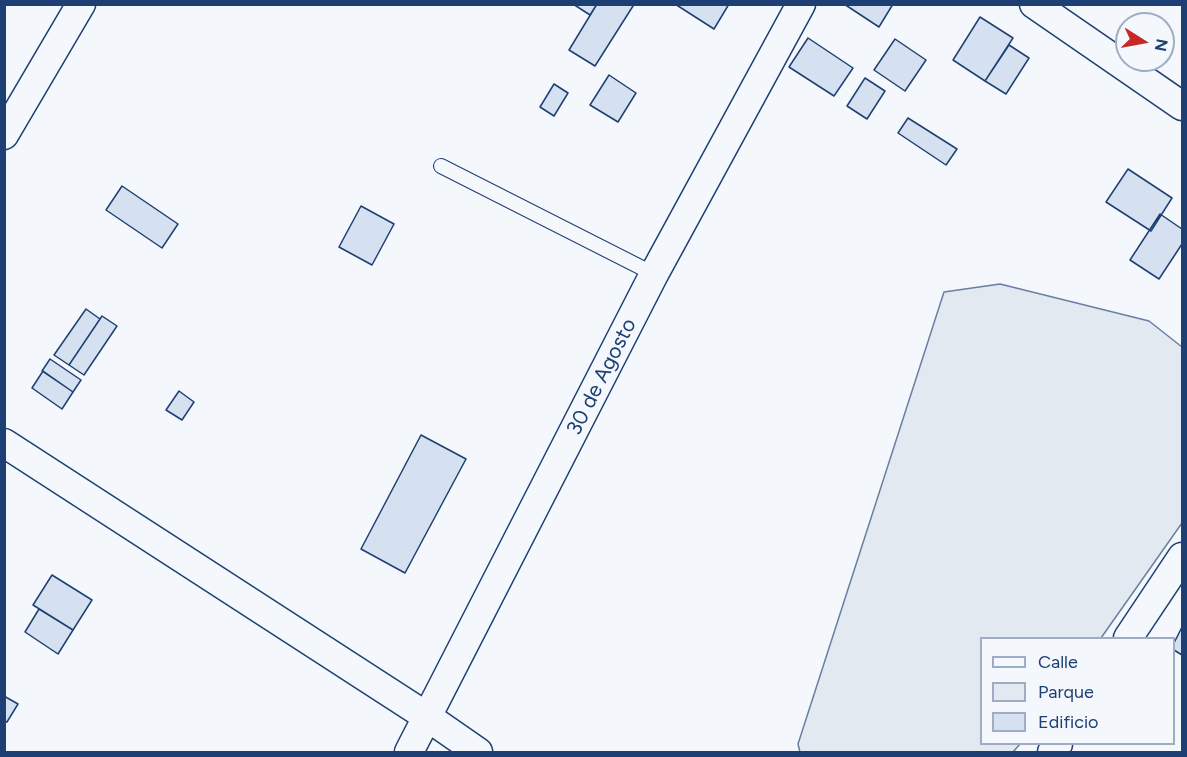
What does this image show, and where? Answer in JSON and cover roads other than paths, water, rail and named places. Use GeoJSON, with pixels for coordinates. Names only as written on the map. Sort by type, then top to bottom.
{"type":"FeatureCollection","features":[{"type":"Feature","properties":{"kind":"street"},"geometry":{"type":"LineString","coordinates":[[4,135],[81,4]]}},
{"type":"Feature","properties":{"kind":"street","name":"30 de Agosto"},"geometry":{"type":"LineString","coordinates":[[410,753],[654,274],[801,4]]}},
{"type":"Feature","properties":{"kind":"street"},"geometry":{"type":"LineString","coordinates":[[1034,4],[1182,106]]}},
{"type":"Feature","properties":{"kind":"street"},"geometry":{"type":"LineString","coordinates":[[4,443],[429,718],[478,753]]}},
{"type":"Feature","properties":{"kind":"street"},"geometry":{"type":"LineString","coordinates":[[1129,637],[1182,558]]}},
{"type":"Feature","properties":{"kind":"lane"},"geometry":{"type":"LineString","coordinates":[[441,166],[654,274]]}}]}
